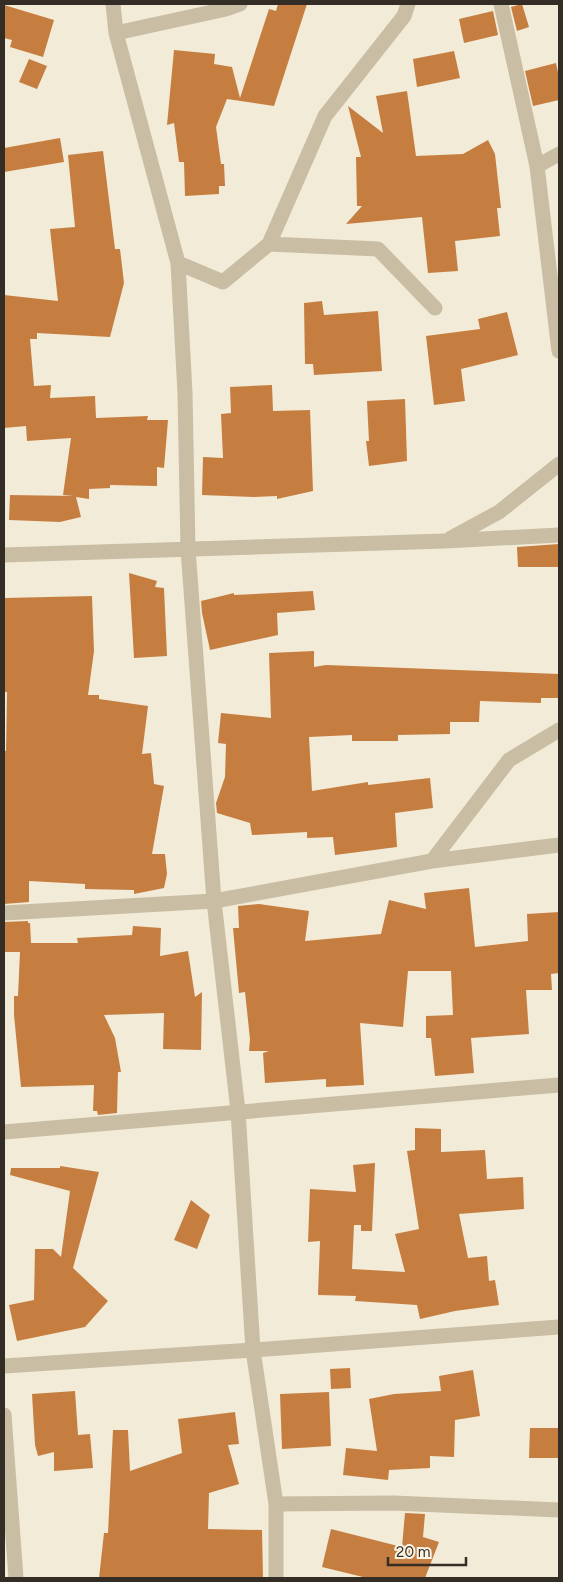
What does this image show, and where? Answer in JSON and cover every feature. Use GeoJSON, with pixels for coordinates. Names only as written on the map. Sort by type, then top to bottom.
{"type":"FeatureCollection","features":[{"type":"Feature","properties":{"kind":"street"},"geometry":{"type":"LineString","coordinates":[[113,4],[116,33],[178,263],[185,393],[188,549],[214,901],[238,1111],[253,1350],[276,1504],[276,1578]]}},
{"type":"Feature","properties":{"kind":"street"},"geometry":{"type":"LineString","coordinates":[[116,33],[240,4]]}},
{"type":"Feature","properties":{"kind":"street"},"geometry":{"type":"LineString","coordinates":[[178,263],[224,282],[269,244],[325,116],[404,16],[408,4]]}},
{"type":"Feature","properties":{"kind":"street"},"geometry":{"type":"LineString","coordinates":[[501,4],[537,166],[559,351]]}},
{"type":"Feature","properties":{"kind":"street"},"geometry":{"type":"LineString","coordinates":[[537,166],[559,154]]}},
{"type":"Feature","properties":{"kind":"street"},"geometry":{"type":"LineString","coordinates":[[269,244],[378,249],[435,308]]}},
{"type":"Feature","properties":{"kind":"street"},"geometry":{"type":"LineString","coordinates":[[445,541],[499,512],[559,464]]}},
{"type":"Feature","properties":{"kind":"street"},"geometry":{"type":"LineString","coordinates":[[4,555],[445,541],[559,535]]}},
{"type":"Feature","properties":{"kind":"street"},"geometry":{"type":"LineString","coordinates":[[432,861],[509,760],[559,730]]}},
{"type":"Feature","properties":{"kind":"street"},"geometry":{"type":"LineString","coordinates":[[4,913],[214,901],[432,861],[559,845]]}},
{"type":"Feature","properties":{"kind":"street"},"geometry":{"type":"LineString","coordinates":[[4,1132],[559,1085]]}},
{"type":"Feature","properties":{"kind":"street"},"geometry":{"type":"LineString","coordinates":[[4,1366],[559,1327]]}},
{"type":"Feature","properties":{"kind":"street"},"geometry":{"type":"LineString","coordinates":[[4,1415],[16,1578]]}},
{"type":"Feature","properties":{"kind":"street"},"geometry":{"type":"LineString","coordinates":[[276,1504],[393,1504],[559,1510]]}},
{"type":"Feature","properties":{"kind":"building"},"geometry":{"type":"Polygon","coordinates":[[[278,4],[307,4],[274,106],[227,99],[216,127],[221,164],[224,164],[225,186],[219,186],[219,194],[185,196],[184,162],[179,162],[174,123],[167,125],[174,50],[215,54],[214,64],[232,67],[240,98],[269,9],[276,11],[278,4]]]}},
{"type":"Feature","properties":{"kind":"building"},"geometry":{"type":"Polygon","coordinates":[[[522,4],[529,27],[517,31],[511,7],[522,4]]]}},
{"type":"Feature","properties":{"kind":"building"},"geometry":{"type":"Polygon","coordinates":[[[4,5],[54,20],[43,57],[10,47],[12,40],[4,38],[4,5]]]}},
{"type":"Feature","properties":{"kind":"building"},"geometry":{"type":"Polygon","coordinates":[[[493,11],[498,35],[464,43],[459,19],[493,11]]]}},
{"type":"Feature","properties":{"kind":"building"},"geometry":{"type":"Polygon","coordinates":[[[454,51],[460,78],[417,87],[413,59],[454,51]]]}},
{"type":"Feature","properties":{"kind":"building"},"geometry":{"type":"Polygon","coordinates":[[[29,59],[47,66],[37,89],[19,82],[29,59]]]}},
{"type":"Feature","properties":{"kind":"building"},"geometry":{"type":"Polygon","coordinates":[[[556,63],[559,77],[559,100],[533,106],[525,71],[556,63]]]}},
{"type":"Feature","properties":{"kind":"building"},"geometry":{"type":"Polygon","coordinates":[[[407,91],[416,156],[463,154],[488,140],[495,154],[501,208],[497,208],[500,236],[455,241],[458,271],[428,273],[422,217],[346,224],[362,206],[357,206],[356,157],[361,157],[348,106],[383,133],[376,96],[407,91]]]}},
{"type":"Feature","properties":{"kind":"building"},"geometry":{"type":"Polygon","coordinates":[[[60,138],[64,162],[4,172],[4,148],[60,138]]]}},
{"type":"Feature","properties":{"kind":"building"},"geometry":{"type":"Polygon","coordinates":[[[103,151],[115,249],[120,249],[124,283],[110,337],[37,333],[37,339],[30,339],[34,386],[51,385],[50,398],[95,396],[96,418],[148,416],[147,420],[168,420],[164,468],[157,467],[157,486],[110,485],[110,488],[89,489],[89,499],[76,497],[81,517],[60,522],[9,520],[10,495],[74,496],[63,495],[71,438],[27,441],[26,426],[4,428],[4,295],[58,301],[50,229],[75,227],[68,155],[103,151]]]}},
{"type":"Feature","properties":{"kind":"building"},"geometry":{"type":"Polygon","coordinates":[[[322,301],[324,315],[378,311],[382,371],[314,375],[313,364],[305,364],[304,303],[322,301]]]}},
{"type":"Feature","properties":{"kind":"building"},"geometry":{"type":"Polygon","coordinates":[[[507,312],[518,355],[461,369],[465,401],[434,405],[426,336],[480,329],[478,319],[507,312]]]}},
{"type":"Feature","properties":{"kind":"building"},"geometry":{"type":"Polygon","coordinates":[[[272,385],[273,411],[310,410],[313,491],[277,499],[277,496],[202,495],[203,457],[223,458],[221,414],[231,413],[230,387],[272,385]]]}},
{"type":"Feature","properties":{"kind":"building"},"geometry":{"type":"Polygon","coordinates":[[[405,399],[407,461],[369,466],[366,441],[369,441],[367,401],[405,399]]]}},
{"type":"Feature","properties":{"kind":"building"},"geometry":{"type":"Polygon","coordinates":[[[559,544],[559,567],[518,567],[517,547],[559,544]]]}},
{"type":"Feature","properties":{"kind":"building"},"geometry":{"type":"Polygon","coordinates":[[[129,573],[157,581],[155,587],[164,588],[167,656],[134,658],[129,573]]]}},
{"type":"Feature","properties":{"kind":"building"},"geometry":{"type":"Polygon","coordinates":[[[313,591],[315,610],[277,613],[278,635],[210,650],[201,601],[234,593],[234,595],[313,591]]]}},
{"type":"Feature","properties":{"kind":"building"},"geometry":{"type":"Polygon","coordinates":[[[92,596],[94,651],[88,695],[99,695],[99,699],[148,706],[142,754],[151,753],[154,784],[164,786],[152,854],[165,854],[167,874],[164,888],[134,894],[134,890],[85,889],[85,884],[29,881],[29,902],[4,904],[4,751],[6,751],[7,692],[4,692],[4,598],[92,596]]]}},
{"type":"Feature","properties":{"kind":"building"},"geometry":{"type":"Polygon","coordinates":[[[314,651],[314,667],[326,665],[559,674],[559,698],[541,698],[541,703],[480,701],[479,722],[450,722],[450,734],[398,735],[398,741],[352,741],[352,735],[309,737],[312,791],[368,782],[368,785],[430,778],[433,808],[395,813],[397,847],[335,855],[333,837],[307,838],[307,832],[252,835],[250,823],[217,813],[216,803],[225,777],[226,744],[218,743],[221,713],[271,718],[269,653],[314,651]]]}},
{"type":"Feature","properties":{"kind":"building"},"geometry":{"type":"Polygon","coordinates":[[[469,888],[475,947],[528,941],[527,914],[559,912],[559,973],[551,974],[552,990],[526,990],[529,1034],[471,1038],[474,1073],[435,1076],[431,1038],[426,1038],[426,1016],[453,1015],[451,971],[408,971],[403,1027],[360,1023],[364,1085],[326,1087],[326,1079],[265,1083],[263,1053],[269,1051],[249,1051],[250,1039],[245,992],[239,993],[233,928],[239,928],[238,906],[259,904],[309,911],[305,941],[381,934],[389,900],[426,909],[424,893],[469,888]]]}},
{"type":"Feature","properties":{"kind":"building"},"geometry":{"type":"Polygon","coordinates":[[[28,921],[30,923],[31,943],[78,943],[77,938],[132,935],[133,926],[161,928],[160,956],[188,951],[195,997],[202,992],[201,1050],[163,1049],[164,1013],[104,1015],[115,1038],[121,1072],[118,1072],[117,1113],[98,1115],[97,1111],[93,1111],[94,1085],[21,1087],[14,1015],[14,996],[18,996],[20,952],[4,952],[4,922],[28,921]]]}},
{"type":"Feature","properties":{"kind":"building"},"geometry":{"type":"Polygon","coordinates":[[[415,1128],[441,1129],[441,1152],[485,1150],[487,1179],[523,1177],[524,1209],[459,1214],[468,1258],[487,1256],[489,1281],[495,1280],[499,1305],[455,1311],[420,1319],[417,1305],[355,1301],[356,1296],[318,1295],[320,1241],[308,1242],[310,1189],[356,1192],[353,1165],[375,1163],[372,1231],[361,1231],[361,1225],[354,1225],[352,1269],[405,1272],[395,1234],[419,1229],[407,1151],[415,1150],[415,1128]]]}},
{"type":"Feature","properties":{"kind":"building"},"geometry":{"type":"Polygon","coordinates":[[[60,1166],[99,1172],[73,1268],[108,1301],[85,1327],[17,1341],[9,1305],[34,1300],[35,1249],[53,1249],[61,1257],[70,1191],[10,1175],[11,1168],[60,1168],[60,1166]]]}},
{"type":"Feature","properties":{"kind":"building"},"geometry":{"type":"Polygon","coordinates":[[[191,1200],[210,1215],[197,1249],[174,1240],[191,1200]]]}},
{"type":"Feature","properties":{"kind":"building"},"geometry":{"type":"Polygon","coordinates":[[[350,1368],[351,1388],[331,1389],[330,1369],[350,1368]]]}},
{"type":"Feature","properties":{"kind":"building"},"geometry":{"type":"Polygon","coordinates":[[[473,1370],[480,1416],[455,1420],[454,1457],[430,1456],[430,1468],[389,1470],[388,1480],[343,1475],[346,1448],[377,1451],[369,1399],[394,1394],[441,1391],[439,1376],[473,1370]]]}},
{"type":"Feature","properties":{"kind":"building"},"geometry":{"type":"Polygon","coordinates":[[[75,1391],[78,1435],[90,1434],[93,1468],[54,1471],[54,1452],[38,1456],[35,1445],[32,1394],[75,1391]]]}},
{"type":"Feature","properties":{"kind":"building"},"geometry":{"type":"Polygon","coordinates":[[[329,1392],[331,1446],[282,1449],[280,1394],[329,1392]]]}},
{"type":"Feature","properties":{"kind":"building"},"geometry":{"type":"Polygon","coordinates":[[[235,1412],[239,1444],[228,1445],[239,1484],[209,1493],[208,1529],[262,1530],[263,1578],[99,1578],[104,1533],[108,1533],[113,1430],[128,1430],[130,1471],[182,1453],[178,1419],[235,1412]]]}},
{"type":"Feature","properties":{"kind":"building"},"geometry":{"type":"Polygon","coordinates":[[[530,1428],[559,1428],[559,1458],[529,1458],[530,1428]]]}},
{"type":"Feature","properties":{"kind":"building"},"geometry":{"type":"Polygon","coordinates":[[[405,1513],[425,1514],[423,1537],[439,1542],[425,1578],[367,1578],[322,1567],[331,1529],[402,1547],[405,1513]]]}}]}
